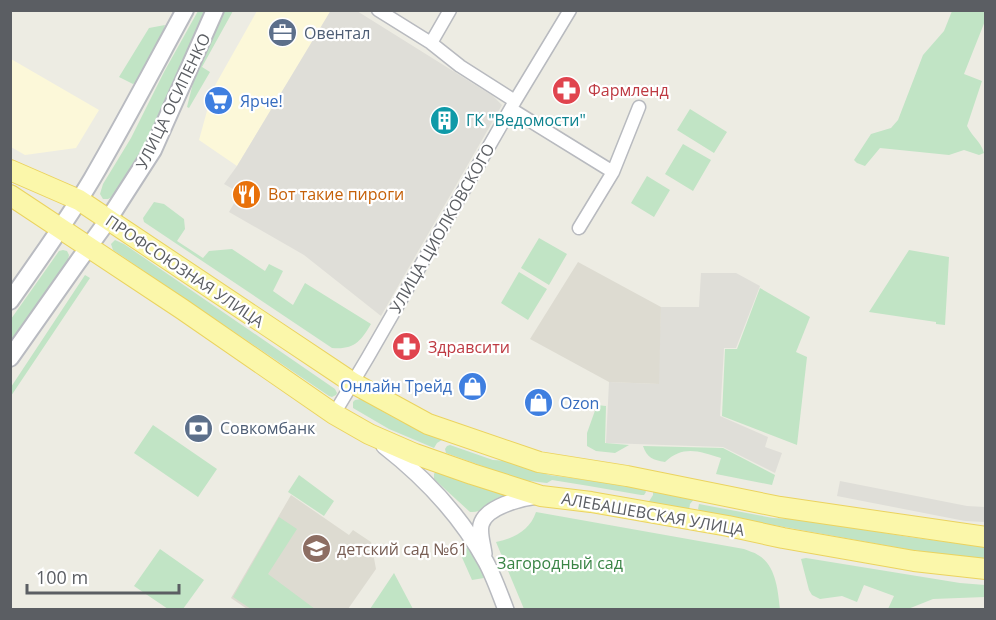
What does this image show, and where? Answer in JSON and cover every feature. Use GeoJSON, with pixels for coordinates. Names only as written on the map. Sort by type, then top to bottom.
{"type":"FeatureCollection","features":[{"type":"Feature","properties":{"kind":"main road"},"geometry":{"type":"LineString","coordinates":[[10,301],[79,200],[185,10]]}},
{"type":"Feature","properties":{"kind":"main road","name":"УЛИЦА ОСИПЕНКО"},"geometry":{"type":"LineString","coordinates":[[10,358],[108,220],[153,150],[215,10]]}},
{"type":"Feature","properties":{"kind":"main road","name":"ПРОФСОЮЗНАЯ УЛИЦА"},"geometry":{"type":"LineString","coordinates":[[10,170],[79,200],[353,383]]}},
{"type":"Feature","properties":{"kind":"main road","name":"ПРОФСОЮЗНАЯ УЛИЦА"},"geometry":{"type":"LineString","coordinates":[[10,195],[192,315],[334,414]]}},
{"type":"Feature","properties":{"kind":"main road","name":"АЛЕБАШЕВСКАЯ УЛИЦА"},"geometry":{"type":"LineString","coordinates":[[353,383],[428,424],[539,462],[627,476],[790,508],[986,537]]}},
{"type":"Feature","properties":{"kind":"main road","name":"АЛЕБАШЕВСКАЯ УЛИЦА"},"geometry":{"type":"LineString","coordinates":[[334,414],[369,434],[415,454],[437,454],[472,474],[541,496],[591,502],[914,561],[986,569]]}},
{"type":"Feature","properties":{"kind":"main road"},"geometry":{"type":"LineString","coordinates":[[437,454],[441,444],[445,441],[491,453],[506,452]]}},
{"type":"Feature","properties":{"kind":"main road"},"geometry":{"type":"LineString","coordinates":[[591,502],[612,496],[641,499],[648,496],[647,488],[633,482],[627,476]]}},
{"type":"Feature","properties":{"kind":"main road"},"geometry":{"type":"LineString","coordinates":[[728,526],[717,520],[698,516],[694,504],[698,500],[736,506],[760,502]]}},
{"type":"Feature","properties":{"kind":"street"},"geometry":{"type":"LineString","coordinates":[[378,10],[431,43],[513,105],[613,172]]}},
{"type":"Feature","properties":{"kind":"street"},"geometry":{"type":"LineString","coordinates":[[431,43],[450,10]]}},
{"type":"Feature","properties":{"kind":"street","name":"УЛИЦА ЦИОЛКОВСКОГО"},"geometry":{"type":"LineString","coordinates":[[334,414],[570,10]]}},
{"type":"Feature","properties":{"kind":"street"},"geometry":{"type":"LineString","coordinates":[[579,228],[613,172],[639,107]]}},
{"type":"Feature","properties":{"kind":"street"},"geometry":{"type":"LineString","coordinates":[[369,434],[409,465],[434,490],[465,529],[486,563],[506,609]]}},
{"type":"Feature","properties":{"kind":"street"},"geometry":{"type":"LineString","coordinates":[[425,481],[437,454]]}},
{"type":"Feature","properties":{"kind":"street"},"geometry":{"type":"LineString","coordinates":[[486,563],[480,534],[485,517],[510,502],[524,497],[541,496]]}},
{"type":"Feature","properties":{"kind":"shaded area"},"geometry":{"type":"Polygon","coordinates":[[[331,10],[357,11],[493,96],[502,105],[381,316],[304,255],[229,212],[240,193],[224,184],[331,10]]]}},
{"type":"Feature","properties":{"kind":"shaded area"},"geometry":{"type":"Polygon","coordinates":[[[257,11],[331,11],[237,166],[199,140],[213,89],[257,11]]]}},
{"type":"Feature","properties":{"kind":"shaded area"},"geometry":{"type":"Polygon","coordinates":[[[11,59],[99,110],[76,148],[25,155],[11,147],[11,59]]]}},
{"type":"Feature","properties":{"kind":"shaded area"},"geometry":{"type":"Polygon","coordinates":[[[578,262],[661,307],[659,384],[609,382],[530,339],[578,262]]]}},
{"type":"Feature","properties":{"kind":"shaded area"},"geometry":{"type":"Polygon","coordinates":[[[701,273],[736,273],[760,286],[736,348],[724,348],[720,416],[768,437],[765,447],[782,453],[775,473],[723,447],[606,443],[609,382],[658,384],[661,307],[699,307],[701,273]]]}},
{"type":"Feature","properties":{"kind":"shaded area"},"geometry":{"type":"Polygon","coordinates":[[[840,481],[967,506],[985,507],[985,522],[965,521],[837,496],[840,481]]]}},
{"type":"Feature","properties":{"kind":"shaded area","name":"детский сад №61"},"geometry":{"type":"Polygon","coordinates":[[[291,495],[349,535],[353,530],[371,542],[376,569],[348,609],[247,609],[231,598],[291,495]]]}},
{"type":"Feature","properties":{"kind":"green space"},"geometry":{"type":"Polygon","coordinates":[[[198,11],[208,11],[169,98],[144,146],[112,197],[103,199],[100,194],[103,184],[131,138],[198,11]]]}},
{"type":"Feature","properties":{"kind":"green space"},"geometry":{"type":"Polygon","coordinates":[[[224,11],[233,11],[202,67],[210,72],[189,108],[187,107],[194,79],[224,11]]]}},
{"type":"Feature","properties":{"kind":"green space"},"geometry":{"type":"Polygon","coordinates":[[[952,11],[985,11],[985,21],[964,74],[982,81],[967,126],[984,153],[979,155],[964,150],[949,155],[880,148],[865,166],[857,163],[854,160],[871,134],[891,128],[898,120],[923,55],[944,31],[952,11]]]}},
{"type":"Feature","properties":{"kind":"green space"},"geometry":{"type":"Polygon","coordinates":[[[165,25],[159,47],[139,81],[133,84],[119,77],[149,28],[165,25]]]}},
{"type":"Feature","properties":{"kind":"green space"},"geometry":{"type":"Polygon","coordinates":[[[690,109],[727,132],[714,153],[677,130],[690,109]]]}},
{"type":"Feature","properties":{"kind":"green space"},"geometry":{"type":"Polygon","coordinates":[[[683,144],[711,160],[693,191],[665,174],[683,144]]]}},
{"type":"Feature","properties":{"kind":"green space"},"geometry":{"type":"Polygon","coordinates":[[[647,176],[670,190],[654,217],[631,203],[647,176]]]}},
{"type":"Feature","properties":{"kind":"green space"},"geometry":{"type":"Polygon","coordinates":[[[154,202],[164,204],[184,219],[185,229],[177,241],[203,258],[209,251],[232,249],[265,271],[269,264],[283,271],[273,291],[293,305],[305,283],[371,324],[356,343],[351,346],[332,348],[144,222],[143,218],[154,202]]]}},
{"type":"Feature","properties":{"kind":"green space"},"geometry":{"type":"Polygon","coordinates":[[[539,238],[567,254],[549,285],[521,268],[539,238]]]}},
{"type":"Feature","properties":{"kind":"green space"},"geometry":{"type":"Polygon","coordinates":[[[115,240],[335,389],[336,395],[329,396],[113,250],[111,244],[115,240]]]}},
{"type":"Feature","properties":{"kind":"green space"},"geometry":{"type":"Polygon","coordinates":[[[63,250],[69,255],[68,260],[11,344],[11,319],[59,251],[63,250]]]}},
{"type":"Feature","properties":{"kind":"green space"},"geometry":{"type":"Polygon","coordinates":[[[909,250],[949,257],[945,325],[869,312],[909,250]]]}},
{"type":"Feature","properties":{"kind":"green space"},"geometry":{"type":"Polygon","coordinates":[[[519,272],[547,289],[528,320],[501,303],[519,272]]]}},
{"type":"Feature","properties":{"kind":"green space"},"geometry":{"type":"Polygon","coordinates":[[[85,275],[90,278],[11,396],[11,387],[85,275]]]}},
{"type":"Feature","properties":{"kind":"green space"},"geometry":{"type":"Polygon","coordinates":[[[760,288],[810,317],[796,352],[807,357],[797,445],[722,416],[725,349],[737,349],[760,288]]]}},
{"type":"Feature","properties":{"kind":"green space"},"geometry":{"type":"Polygon","coordinates":[[[361,399],[398,420],[445,438],[434,448],[389,429],[353,408],[353,402],[361,399]]]}},
{"type":"Feature","properties":{"kind":"green space"},"geometry":{"type":"Polygon","coordinates":[[[597,405],[606,406],[605,443],[629,445],[615,453],[596,451],[587,446],[587,433],[597,405]]]}},
{"type":"Feature","properties":{"kind":"green space"},"geometry":{"type":"Polygon","coordinates":[[[153,425],[217,469],[198,497],[134,453],[153,425]]]}},
{"type":"Feature","properties":{"kind":"green space"},"geometry":{"type":"Polygon","coordinates":[[[450,445],[493,460],[509,461],[549,475],[640,487],[646,492],[641,495],[552,480],[547,483],[521,480],[446,453],[445,449],[450,445]]]}},
{"type":"Feature","properties":{"kind":"green space"},"geometry":{"type":"Polygon","coordinates":[[[643,446],[723,448],[775,475],[772,485],[716,474],[721,458],[685,451],[665,462],[651,458],[643,446]]]}},
{"type":"Feature","properties":{"kind":"green space"},"geometry":{"type":"Polygon","coordinates":[[[436,470],[506,494],[479,511],[470,512],[434,479],[436,470]]]}},
{"type":"Feature","properties":{"kind":"green space"},"geometry":{"type":"Polygon","coordinates":[[[299,475],[334,501],[324,516],[288,492],[299,475]]]}},
{"type":"Feature","properties":{"kind":"green space"},"geometry":{"type":"Polygon","coordinates":[[[653,490],[695,498],[689,510],[648,503],[653,490]]]}},
{"type":"Feature","properties":{"kind":"green space"},"geometry":{"type":"Polygon","coordinates":[[[699,504],[773,518],[807,520],[985,547],[985,559],[911,550],[701,512],[698,509],[699,504]]]}},
{"type":"Feature","properties":{"kind":"green space","name":"Загородный сад"},"geometry":{"type":"Polygon","coordinates":[[[536,512],[753,552],[769,565],[777,587],[780,609],[524,609],[496,542],[521,532],[530,524],[536,512]]]}},
{"type":"Feature","properties":{"kind":"green space"},"geometry":{"type":"Polygon","coordinates":[[[279,517],[297,529],[268,574],[315,609],[251,609],[233,597],[279,517]]]}},
{"type":"Feature","properties":{"kind":"green space"},"geometry":{"type":"Polygon","coordinates":[[[471,545],[484,578],[472,580],[460,553],[471,545]]]}},
{"type":"Feature","properties":{"kind":"green space"},"geometry":{"type":"Polygon","coordinates":[[[160,549],[204,580],[183,609],[168,609],[134,586],[160,549]]]}},
{"type":"Feature","properties":{"kind":"green space"},"geometry":{"type":"Polygon","coordinates":[[[801,559],[985,585],[985,597],[933,599],[908,609],[888,609],[894,596],[864,585],[857,602],[842,596],[820,599],[812,595],[809,590],[801,559]]]}},
{"type":"Feature","properties":{"kind":"green space"},"geometry":{"type":"Polygon","coordinates":[[[394,573],[413,609],[370,609],[394,573]]]}},
{"type":"Feature","properties":{"kind":"place","name":"Овентал"},"geometry":{"type":"Point","coordinates":[283,33]}},
{"type":"Feature","properties":{"kind":"place","name":"Фармленд"},"geometry":{"type":"Point","coordinates":[567,90]}},
{"type":"Feature","properties":{"kind":"place","name":"Ярче!"},"geometry":{"type":"Point","coordinates":[219,101]}},
{"type":"Feature","properties":{"kind":"place","name":"ГК \"Ведомости\""},"geometry":{"type":"Point","coordinates":[445,120]}},
{"type":"Feature","properties":{"kind":"place","name":"Вот такие пироги"},"geometry":{"type":"Point","coordinates":[247,194]}},
{"type":"Feature","properties":{"kind":"place","name":"Здравсити"},"geometry":{"type":"Point","coordinates":[407,347]}},
{"type":"Feature","properties":{"kind":"place","name":"Онлайн Трейд"},"geometry":{"type":"Point","coordinates":[473,386]}},
{"type":"Feature","properties":{"kind":"place","name":"Ozon"},"geometry":{"type":"Point","coordinates":[539,403]}},
{"type":"Feature","properties":{"kind":"place","name":"Совкомбанк"},"geometry":{"type":"Point","coordinates":[199,428]}},
{"type":"Feature","properties":{"kind":"place","name":"детский сад №61"},"geometry":{"type":"Point","coordinates":[316,549]}}]}
